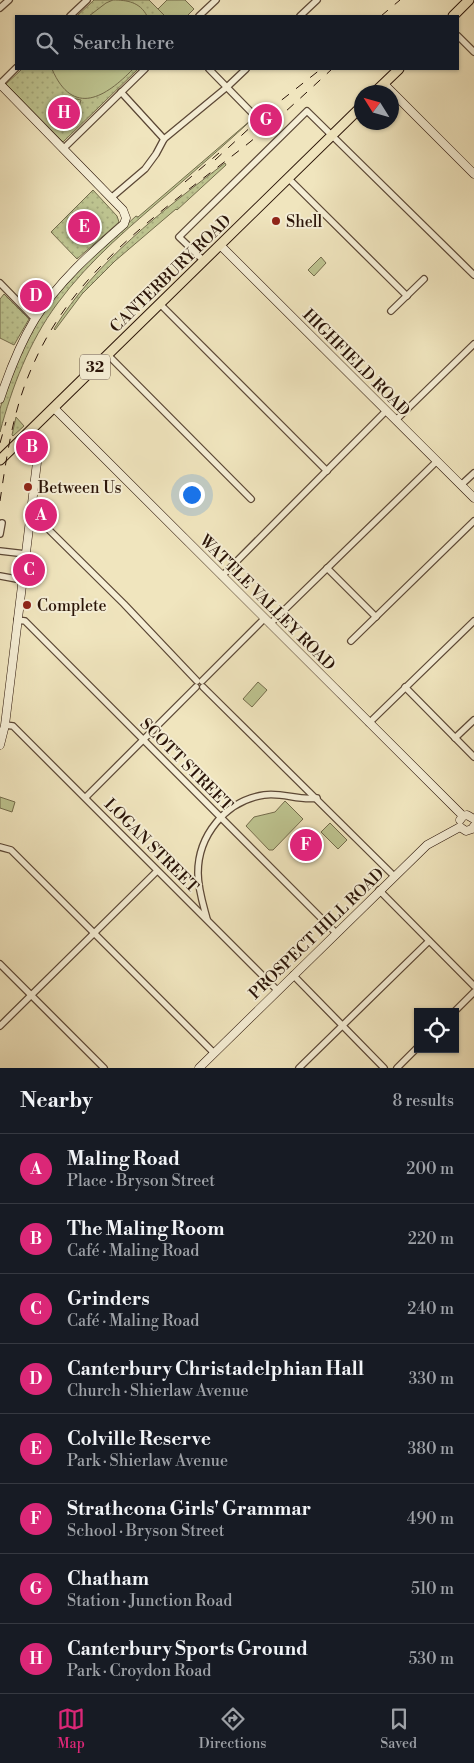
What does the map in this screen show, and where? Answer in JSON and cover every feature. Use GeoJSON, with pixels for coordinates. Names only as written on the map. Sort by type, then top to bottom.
{"type":"FeatureCollection","features":[{"type":"Feature","properties":{"kind":"main road"},"geometry":{"type":"LineString","coordinates":[[454,15],[469,0]]}},
{"type":"Feature","properties":{"kind":"main road"},"geometry":{"type":"LineString","coordinates":[[384,84],[398,70]]}},
{"type":"Feature","properties":{"kind":"main road","name":"CANTERBURY ROAD"},"geometry":{"type":"LineString","coordinates":[[1,458],[354,114]]}},
{"type":"Feature","properties":{"kind":"street"},"geometry":{"type":"LineString","coordinates":[[0,8],[8,0]]}},
{"type":"Feature","properties":{"kind":"street"},"geometry":{"type":"LineString","coordinates":[[71,15],[87,0]]}},
{"type":"Feature","properties":{"kind":"street"},"geometry":{"type":"LineString","coordinates":[[200,15],[216,0]]}},
{"type":"Feature","properties":{"kind":"street"},"geometry":{"type":"LineString","coordinates":[[301,15],[317,0]]}},
{"type":"Feature","properties":{"kind":"street"},"geometry":{"type":"LineString","coordinates":[[459,37],[474,52]]}},
{"type":"Feature","properties":{"kind":"street"},"geometry":{"type":"LineString","coordinates":[[0,399],[8,374],[35,319],[68,276],[124,224],[126,218],[123,210],[0,84],[15,69]]}},
{"type":"Feature","properties":{"kind":"street"},"geometry":{"type":"LineString","coordinates":[[63,149],[144,70]]}},
{"type":"Feature","properties":{"kind":"street"},"geometry":{"type":"LineString","coordinates":[[210,70],[253,114]]}},
{"type":"Feature","properties":{"kind":"street"},"geometry":{"type":"LineString","coordinates":[[111,198],[145,168],[156,154],[164,139],[245,70]]}},
{"type":"Feature","properties":{"kind":"street"},"geometry":{"type":"LineString","coordinates":[[384,84],[474,174]]}},
{"type":"Feature","properties":{"kind":"street"},"geometry":{"type":"LineString","coordinates":[[120,92],[164,139]]}},
{"type":"Feature","properties":{"kind":"street"},"geometry":{"type":"LineString","coordinates":[[204,261],[179,236],[307,111],[474,275]]}},
{"type":"Feature","properties":{"kind":"street"},"geometry":{"type":"LineString","coordinates":[[288,178],[407,296]]}},
{"type":"Feature","properties":{"kind":"street","name":"HIGHFIELD ROAD"},"geometry":{"type":"LineString","coordinates":[[220,245],[474,498]]}},
{"type":"Feature","properties":{"kind":"street"},"geometry":{"type":"LineString","coordinates":[[391,311],[424,279]]}},
{"type":"Feature","properties":{"kind":"street"},"geometry":{"type":"LineString","coordinates":[[0,283],[35,319]]}},
{"type":"Feature","properties":{"kind":"street"},"geometry":{"type":"LineString","coordinates":[[160,304],[326,470]]}},
{"type":"Feature","properties":{"kind":"street"},"geometry":{"type":"LineString","coordinates":[[396,420],[474,344]]}},
{"type":"Feature","properties":{"kind":"street"},"geometry":{"type":"LineString","coordinates":[[108,355],[251,499]]}},
{"type":"Feature","properties":{"kind":"street","name":"WATTLE VALLEY ROAD"},"geometry":{"type":"LineString","coordinates":[[54,408],[462,816]]}},
{"type":"Feature","properties":{"kind":"street"},"geometry":{"type":"LineString","coordinates":[[222,576],[386,410]]}},
{"type":"Feature","properties":{"kind":"street"},"geometry":{"type":"LineString","coordinates":[[0,745],[5,724],[39,446],[38,439],[31,430]]}},
{"type":"Feature","properties":{"kind":"street"},"geometry":{"type":"LineString","coordinates":[[86,797],[198,683],[327,568],[437,461]]}},
{"type":"Feature","properties":{"kind":"street"},"geometry":{"type":"LineString","coordinates":[[461,485],[474,472]]}},
{"type":"Feature","properties":{"kind":"street"},"geometry":{"type":"LineString","coordinates":[[30,518],[38,519],[124,604],[198,683],[198,689],[203,688],[317,798],[394,876]]}},
{"type":"Feature","properties":{"kind":"street"},"geometry":{"type":"LineString","coordinates":[[352,641],[474,521]]}},
{"type":"Feature","properties":{"kind":"street"},"geometry":{"type":"LineString","coordinates":[[0,534],[2,523]]}},
{"type":"Feature","properties":{"kind":"street"},"geometry":{"type":"LineString","coordinates":[[0,551],[26,554]]}},
{"type":"Feature","properties":{"kind":"street"},"geometry":{"type":"LineString","coordinates":[[327,568],[376,617]]}},
{"type":"Feature","properties":{"kind":"street"},"geometry":{"type":"LineString","coordinates":[[0,576],[22,580]]}},
{"type":"Feature","properties":{"kind":"street","name":"SCOTT STREET"},"geometry":{"type":"LineString","coordinates":[[17,620],[25,621],[336,933]]}},
{"type":"Feature","properties":{"kind":"street"},"geometry":{"type":"LineString","coordinates":[[369,723],[474,620]]}},
{"type":"Feature","properties":{"kind":"street"},"geometry":{"type":"LineString","coordinates":[[405,688],[474,757]]}},
{"type":"Feature","properties":{"kind":"street"},"geometry":{"type":"LineString","coordinates":[[455,738],[474,720]]}},
{"type":"Feature","properties":{"kind":"street","name":"LOGAN STREET"},"geometry":{"type":"LineString","coordinates":[[5,724],[13,726],[86,797],[157,871],[277,990]]}},
{"type":"Feature","properties":{"kind":"street"},"geometry":{"type":"LineString","coordinates":[[207,921],[198,872],[202,846],[207,835],[220,818],[249,799],[264,795],[283,794],[309,799],[317,798]]}},
{"type":"Feature","properties":{"kind":"street"},"geometry":{"type":"LineString","coordinates":[[467,815],[474,823],[466,830],[460,827],[459,822],[462,816],[467,815]]}},
{"type":"Feature","properties":{"kind":"street","name":"PROSPECT HILL ROAD"},"geometry":{"type":"LineString","coordinates":[[199,1068],[427,845],[460,827]]}},
{"type":"Feature","properties":{"kind":"street"},"geometry":{"type":"LineString","coordinates":[[0,847],[11,850],[214,1053]]}},
{"type":"Feature","properties":{"kind":"street"},"geometry":{"type":"LineString","coordinates":[[0,1026],[157,871]]}},
{"type":"Feature","properties":{"kind":"street"},"geometry":{"type":"LineString","coordinates":[[379,890],[474,986]]}},
{"type":"Feature","properties":{"kind":"street"},"geometry":{"type":"LineString","coordinates":[[190,904],[198,902],[201,896]]}},
{"type":"Feature","properties":{"kind":"street"},"geometry":{"type":"LineString","coordinates":[[299,1068],[430,941]]}},
{"type":"Feature","properties":{"kind":"street"},"geometry":{"type":"LineString","coordinates":[[0,964],[104,1068]]}},
{"type":"Feature","properties":{"kind":"street"},"geometry":{"type":"LineString","coordinates":[[293,975],[384,1068]]}},
{"type":"Feature","properties":{"kind":"street"},"geometry":{"type":"LineString","coordinates":[[458,1008],[474,992]]}},
{"type":"Feature","properties":{"kind":"street"},"geometry":{"type":"LineString","coordinates":[[397,1068],[414,1051]]}},
{"type":"Feature","properties":{"kind":"green space"},"geometry":{"type":"Polygon","coordinates":[[[94,0],[149,0],[164,15],[78,15],[94,0]]]}},
{"type":"Feature","properties":{"kind":"green space"},"geometry":{"type":"Polygon","coordinates":[[[113,0],[133,3],[141,8],[146,15],[90,15],[113,0]]]}},
{"type":"Feature","properties":{"kind":"green space"},"geometry":{"type":"Polygon","coordinates":[[[167,0],[185,0],[194,9],[188,15],[164,15],[158,9],[167,0]]]}},
{"type":"Feature","properties":{"kind":"green space"},"geometry":{"type":"Polygon","coordinates":[[[21,70],[137,70],[63,142],[6,84],[21,70]]]}},
{"type":"Feature","properties":{"kind":"green space"},"geometry":{"type":"Polygon","coordinates":[[[53,70],[132,70],[112,88],[90,98],[80,98],[70,94],[60,84],[53,70]]]}},
{"type":"Feature","properties":{"kind":"green space"},"geometry":{"type":"Polygon","coordinates":[[[62,96],[81,100],[78,110],[59,106],[62,96]]]}},
{"type":"Feature","properties":{"kind":"green space"},"geometry":{"type":"Polygon","coordinates":[[[258,114],[113,242],[83,272],[57,304],[38,334],[22,365],[0,432],[0,409],[14,367],[39,317],[74,273],[136,216],[138,217],[258,114]]]}},
{"type":"Feature","properties":{"kind":"green space"},"geometry":{"type":"Polygon","coordinates":[[[225,163],[226,165],[177,210],[115,261],[82,294],[54,329],[89,282],[131,239],[225,163]]]}},
{"type":"Feature","properties":{"kind":"green space"},"geometry":{"type":"Polygon","coordinates":[[[93,190],[117,216],[119,222],[77,259],[51,232],[93,190]]]}},
{"type":"Feature","properties":{"kind":"green space"},"geometry":{"type":"Polygon","coordinates":[[[321,257],[326,263],[314,276],[308,270],[321,257]]]}},
{"type":"Feature","properties":{"kind":"green space"},"geometry":{"type":"Polygon","coordinates":[[[4,294],[29,319],[14,345],[0,338],[0,299],[4,294]]]}},
{"type":"Feature","properties":{"kind":"green space"},"geometry":{"type":"Polygon","coordinates":[[[16,417],[24,426],[13,436],[12,435],[16,417]]]}},
{"type":"Feature","properties":{"kind":"green space"},"geometry":{"type":"Polygon","coordinates":[[[258,682],[267,690],[252,707],[243,699],[258,682]]]}},
{"type":"Feature","properties":{"kind":"green space"},"geometry":{"type":"Polygon","coordinates":[[[0,797],[15,802],[12,812],[0,808],[0,797]]]}},
{"type":"Feature","properties":{"kind":"green space"},"geometry":{"type":"Polygon","coordinates":[[[285,801],[303,819],[273,850],[269,850],[246,826],[254,817],[275,812],[285,801]]]}},
{"type":"Feature","properties":{"kind":"green space"},"geometry":{"type":"Polygon","coordinates":[[[330,823],[347,840],[338,849],[321,832],[330,823]]]}},
{"type":"Feature","properties":{"kind":"railway"},"geometry":{"type":"LineString","coordinates":[[382,15],[400,0]]}},
{"type":"Feature","properties":{"kind":"railway"},"geometry":{"type":"LineString","coordinates":[[215,160],[269,110],[320,70]]}},
{"type":"Feature","properties":{"kind":"railway"},"geometry":{"type":"LineString","coordinates":[[0,501],[5,466],[20,398],[33,365],[51,330],[74,298],[99,268],[127,241],[250,142],[331,70]]}},
{"type":"Feature","properties":{"kind":"railway"},"geometry":{"type":"LineString","coordinates":[[185,182],[219,153]]}},
{"type":"Feature","properties":{"kind":"railway"},"geometry":{"type":"LineString","coordinates":[[0,443],[6,422]]}},
{"type":"Feature","properties":{"kind":"place","name":"Canterbury Sports Ground"},"geometry":{"type":"Point","coordinates":[64,113]}},
{"type":"Feature","properties":{"kind":"place","name":"Chatham"},"geometry":{"type":"Point","coordinates":[266,120]}},
{"type":"Feature","properties":{"kind":"place","name":"Shell"},"geometry":{"type":"Point","coordinates":[276,221]}},
{"type":"Feature","properties":{"kind":"place","name":"Colville Reserve"},"geometry":{"type":"Point","coordinates":[84,227]}},
{"type":"Feature","properties":{"kind":"place","name":"Canterbury Christadelphian Hall"},"geometry":{"type":"Point","coordinates":[36,296]}},
{"type":"Feature","properties":{"kind":"place","name":"The Maling Room"},"geometry":{"type":"Point","coordinates":[32,447]}},
{"type":"Feature","properties":{"kind":"place","name":"Between Us"},"geometry":{"type":"Point","coordinates":[28,487]}},
{"type":"Feature","properties":{"kind":"place","name":"Maling Road"},"geometry":{"type":"Point","coordinates":[41,515]}},
{"type":"Feature","properties":{"kind":"place","name":"Grinders"},"geometry":{"type":"Point","coordinates":[29,570]}},
{"type":"Feature","properties":{"kind":"place","name":"Complete"},"geometry":{"type":"Point","coordinates":[27,605]}},
{"type":"Feature","properties":{"kind":"place","name":"Strathcona Girls' Grammar"},"geometry":{"type":"Point","coordinates":[306,845]}}]}
